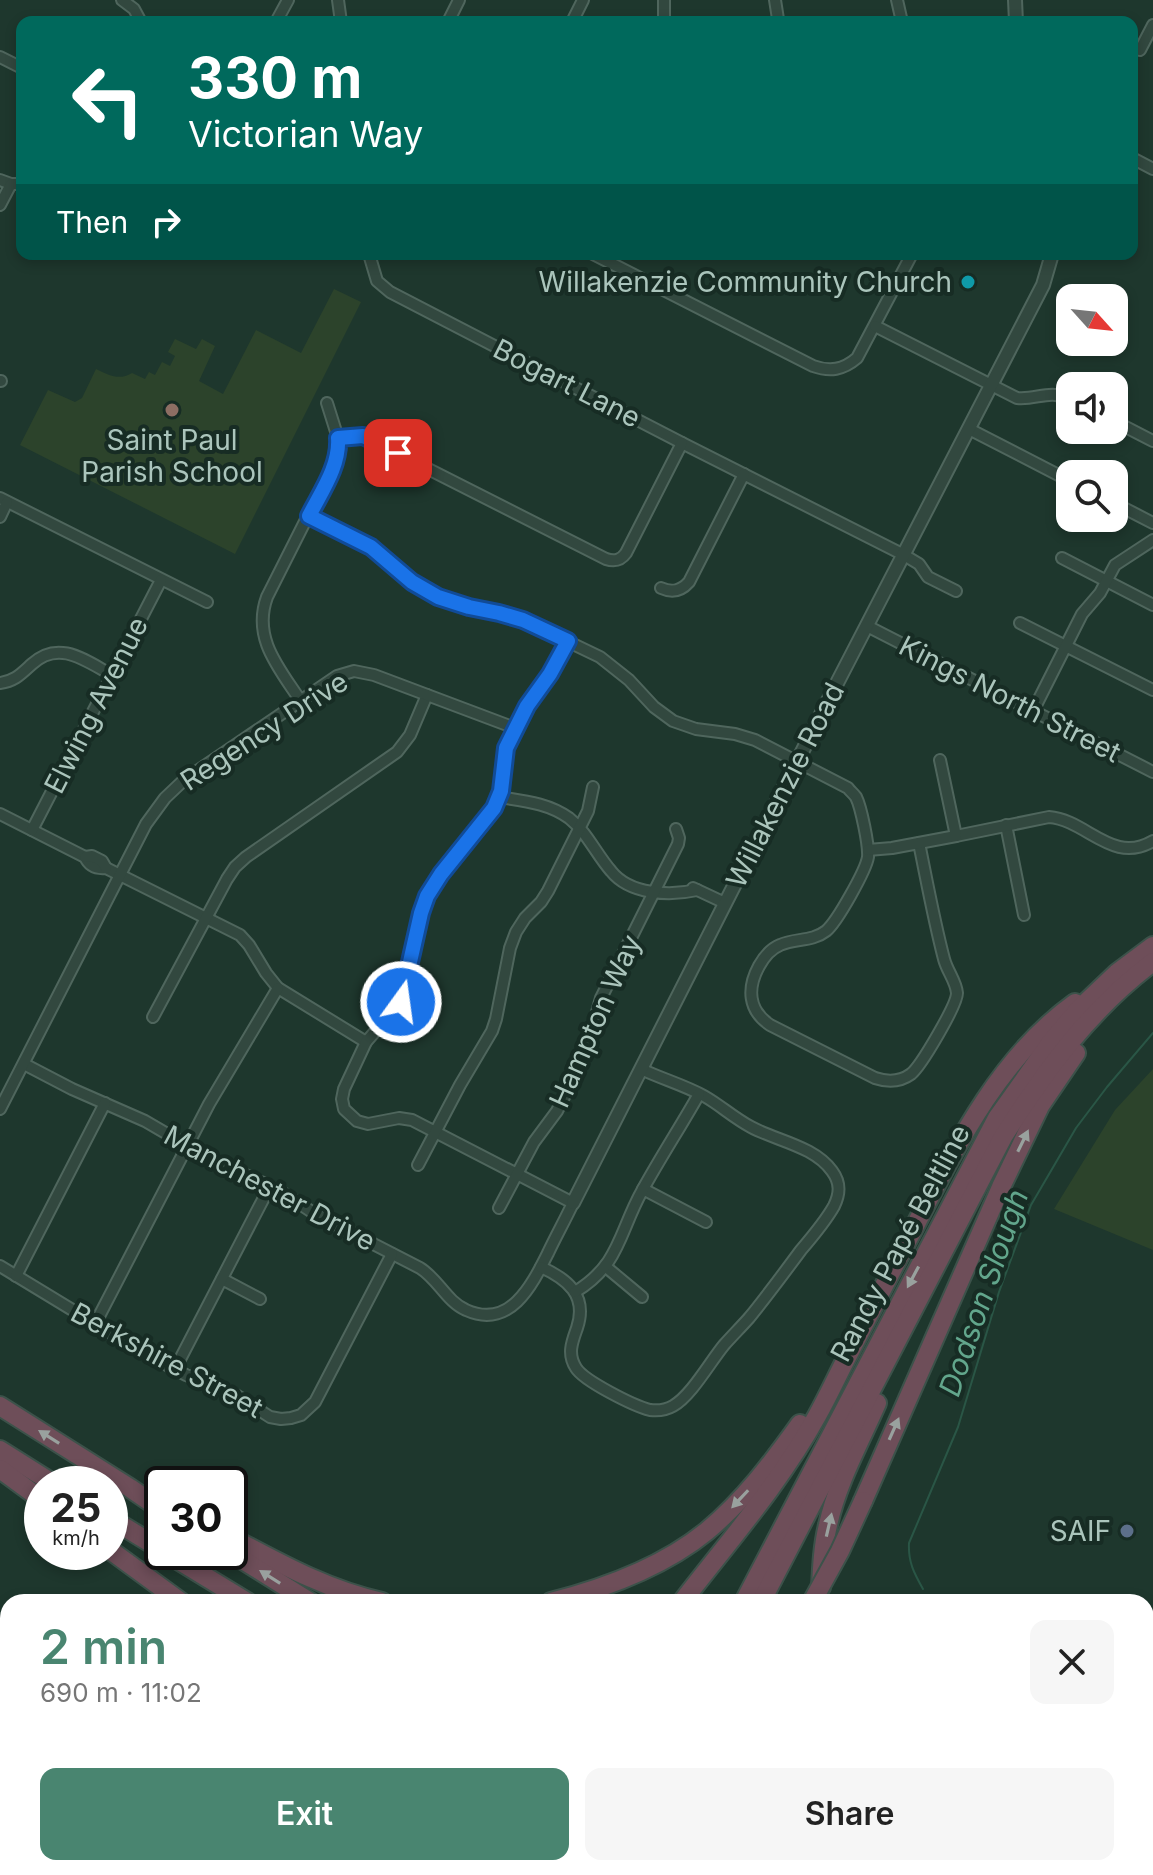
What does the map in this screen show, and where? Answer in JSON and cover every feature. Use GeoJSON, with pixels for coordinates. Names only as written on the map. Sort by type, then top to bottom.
{"type":"FeatureCollection","features":[{"type":"Feature","properties":{"kind":"highway","name":"Randy Papé Beltline"},"geometry":{"type":"LineString","coordinates":[[748,1594],[997,1118],[1078,1010],[1117,973],[1153,946]]}},
{"type":"Feature","properties":{"kind":"highway","name":"Randy Papé Beltline"},"geometry":{"type":"LineString","coordinates":[[765,1594],[1003,1137],[1056,1058],[1109,999],[1153,962]]}},
{"type":"Feature","properties":{"kind":"highway"},"geometry":{"type":"LineString","coordinates":[[816,1594],[863,1501],[1040,1106],[1090,1034],[1153,971]]}},
{"type":"Feature","properties":{"kind":"highway"},"geometry":{"type":"LineString","coordinates":[[688,1594],[782,1473],[816,1418],[975,1115],[1040,1031],[1076,1003],[1099,990]]}},
{"type":"Feature","properties":{"kind":"highway"},"geometry":{"type":"LineString","coordinates":[[821,1594],[828,1524],[839,1489],[886,1382],[895,1346]]}},
{"type":"Feature","properties":{"kind":"highway"},"geometry":{"type":"LineString","coordinates":[[580,1594],[625,1578],[675,1553],[705,1532],[744,1496],[840,1371]]}},
{"type":"Feature","properties":{"kind":"highway"},"geometry":{"type":"LineString","coordinates":[[0,1406],[144,1498]]}},
{"type":"Feature","properties":{"kind":"highway"},"geometry":{"type":"LineString","coordinates":[[0,1450],[25,1466]]}},
{"type":"Feature","properties":{"kind":"highway"},"geometry":{"type":"LineString","coordinates":[[0,1469],[24,1487]]}},
{"type":"Feature","properties":{"kind":"highway"},"geometry":{"type":"LineString","coordinates":[[130,1488],[144,1493]]}},
{"type":"Feature","properties":{"kind":"highway"},"geometry":{"type":"LineString","coordinates":[[248,1546],[306,1577],[352,1594]]}},
{"type":"Feature","properties":{"kind":"highway"},"geometry":{"type":"LineString","coordinates":[[128,1563],[170,1594]]}},
{"type":"Feature","properties":{"kind":"highway"},"geometry":{"type":"LineString","coordinates":[[248,1563],[297,1594]]}},
{"type":"Feature","properties":{"kind":"highway"},"geometry":{"type":"LineString","coordinates":[[195,1570],[234,1594]]}},
{"type":"Feature","properties":{"kind":"street"},"geometry":{"type":"LineString","coordinates":[[122,0],[138,16]]}},
{"type":"Feature","properties":{"kind":"street"},"geometry":{"type":"LineString","coordinates":[[1140,50],[1153,25]]}},
{"type":"Feature","properties":{"kind":"street"},"geometry":{"type":"LineString","coordinates":[[0,205],[11,183]]}},
{"type":"Feature","properties":{"kind":"street","name":"Bogart Lane"},"geometry":{"type":"LineString","coordinates":[[371,260],[377,281],[390,292],[904,555],[919,564],[928,577],[956,591]]}},
{"type":"Feature","properties":{"kind":"street"},"geometry":{"type":"LineString","coordinates":[[605,260],[822,369],[839,369],[861,353],[909,260]]}},
{"type":"Feature","properties":{"kind":"street","name":"Willakenzie Road"},"geometry":{"type":"LineString","coordinates":[[507,1309],[518,1302],[541,1267],[1043,285],[1050,260]]}},
{"type":"Feature","properties":{"kind":"street"},"geometry":{"type":"LineString","coordinates":[[875,326],[1021,399],[1056,395]]}},
{"type":"Feature","properties":{"kind":"street"},"geometry":{"type":"LineString","coordinates":[[300,700],[269,653],[262,621],[267,597],[334,465],[338,438],[327,403]]}},
{"type":"Feature","properties":{"kind":"street"},"geometry":{"type":"LineString","coordinates":[[1128,428],[1153,441]]}},
{"type":"Feature","properties":{"kind":"street"},"geometry":{"type":"LineString","coordinates":[[969,429],[1056,474]]}},
{"type":"Feature","properties":{"kind":"street"},"geometry":{"type":"LineString","coordinates":[[338,438],[367,438],[606,559],[620,562],[682,443]]}},
{"type":"Feature","properties":{"kind":"street"},"geometry":{"type":"LineString","coordinates":[[661,588],[670,591],[681,589],[692,577],[744,474]]}},
{"type":"Feature","properties":{"kind":"street"},"geometry":{"type":"LineString","coordinates":[[0,517],[4,500],[207,602]]}},
{"type":"Feature","properties":{"kind":"street"},"geometry":{"type":"LineString","coordinates":[[1128,510],[1153,523]]}},
{"type":"Feature","properties":{"kind":"street"},"geometry":{"type":"LineString","coordinates":[[309,516],[371,547],[412,582],[438,597],[523,620],[613,665],[654,707],[673,721],[696,729],[748,737],[843,784],[856,797],[868,850],[867,861],[833,924],[824,933],[813,939],[786,942],[771,950],[763,959],[751,985],[751,997],[758,1014],[770,1025],[885,1081],[908,1076],[916,1068],[957,996],[944,962],[919,843]]}},
{"type":"Feature","properties":{"kind":"street"},"geometry":{"type":"LineString","coordinates":[[1033,711],[1084,611],[1118,562],[1153,540]]}},
{"type":"Feature","properties":{"kind":"street"},"geometry":{"type":"LineString","coordinates":[[1062,558],[1153,605]]}},
{"type":"Feature","properties":{"kind":"street","name":"Elwing Avenue"},"geometry":{"type":"LineString","coordinates":[[32,830],[161,580]]}},
{"type":"Feature","properties":{"kind":"street"},"geometry":{"type":"LineString","coordinates":[[1020,623],[1153,690]]}},
{"type":"Feature","properties":{"kind":"street","name":"Kings North Street"},"geometry":{"type":"LineString","coordinates":[[867,626],[1153,772]]}},
{"type":"Feature","properties":{"kind":"street"},"geometry":{"type":"LineString","coordinates":[[568,641],[515,728],[504,753],[499,797],[488,817],[430,891],[421,913],[403,998],[366,1042],[344,1089],[340,1111],[363,1123],[403,1118],[573,1203]]}},
{"type":"Feature","properties":{"kind":"street"},"geometry":{"type":"LineString","coordinates":[[0,683],[16,679],[38,658],[56,652],[72,654],[112,675]]}},
{"type":"Feature","properties":{"kind":"street","name":"Regency Drive"},"geometry":{"type":"LineString","coordinates":[[0,1109],[146,824],[184,780],[337,676],[354,671],[374,675],[515,728]]}},
{"type":"Feature","properties":{"kind":"street"},"geometry":{"type":"LineString","coordinates":[[153,1017],[227,879],[241,862],[397,752],[413,730],[427,695]]}},
{"type":"Feature","properties":{"kind":"street"},"geometry":{"type":"LineString","coordinates":[[940,760],[956,836]]}},
{"type":"Feature","properties":{"kind":"street"},"geometry":{"type":"LineString","coordinates":[[418,1165],[492,1031],[516,932],[545,896],[590,806],[593,787]]}},
{"type":"Feature","properties":{"kind":"street"},"geometry":{"type":"LineString","coordinates":[[499,797],[547,806],[568,818],[580,828],[617,878],[634,887],[659,892],[673,886],[688,886],[725,903]]}},
{"type":"Feature","properties":{"kind":"street"},"geometry":{"type":"LineString","coordinates":[[0,814],[85,857],[88,864],[99,869],[106,868],[244,939],[278,988],[366,1042]]}},
{"type":"Feature","properties":{"kind":"street"},"geometry":{"type":"LineString","coordinates":[[868,850],[889,849],[1044,817],[1053,817],[1122,848],[1140,847],[1153,841]]}},
{"type":"Feature","properties":{"kind":"street"},"geometry":{"type":"LineString","coordinates":[[1006,825],[1024,915]]}},
{"type":"Feature","properties":{"kind":"street","name":"Hampton Way"},"geometry":{"type":"LineString","coordinates":[[499,1208],[536,1139],[557,1111],[585,1055],[601,998],[659,892],[678,844],[676,829]]}},
{"type":"Feature","properties":{"kind":"street"},"geometry":{"type":"LineString","coordinates":[[95,1324],[218,1088],[278,988]]}},
{"type":"Feature","properties":{"kind":"street","name":"Manchester Drive"},"geometry":{"type":"LineString","coordinates":[[24,1064],[145,1121],[432,1276],[466,1311],[488,1315],[507,1309]]}},
{"type":"Feature","properties":{"kind":"street"},"geometry":{"type":"LineString","coordinates":[[541,1267],[564,1279],[575,1292],[579,1315],[570,1351],[577,1370],[590,1381],[641,1407],[657,1411],[683,1398],[751,1316],[837,1201],[838,1182],[830,1168],[818,1158],[745,1124],[699,1094],[641,1069]]}},
{"type":"Feature","properties":{"kind":"street"},"geometry":{"type":"LineString","coordinates":[[575,1292],[606,1267],[643,1189],[699,1094]]}},
{"type":"Feature","properties":{"kind":"street"},"geometry":{"type":"LineString","coordinates":[[16,1276],[105,1103]]}},
{"type":"Feature","properties":{"kind":"street"},"geometry":{"type":"LineString","coordinates":[[838,1182],[850,1180]]}},
{"type":"Feature","properties":{"kind":"street"},"geometry":{"type":"LineString","coordinates":[[175,1369],[270,1186]]}},
{"type":"Feature","properties":{"kind":"street"},"geometry":{"type":"LineString","coordinates":[[643,1189],[706,1222]]}},
{"type":"Feature","properties":{"kind":"street","name":"Berkshire Street"},"geometry":{"type":"LineString","coordinates":[[0,1266],[175,1369],[233,1393],[275,1418],[285,1419],[301,1415],[318,1397],[392,1254]]}},
{"type":"Feature","properties":{"kind":"street"},"geometry":{"type":"LineString","coordinates":[[606,1267],[642,1297]]}},
{"type":"Feature","properties":{"kind":"street"},"geometry":{"type":"LineString","coordinates":[[222,1279],[260,1299]]}},
{"type":"Feature","properties":{"kind":"green space","name":"Saint Paul Parish School"},"geometry":{"type":"Polygon","coordinates":[[[334,289],[361,302],[235,554],[20,445],[48,390],[75,402],[82,398],[96,369],[118,377],[132,373],[145,379],[149,372],[155,375],[162,362],[170,366],[175,356],[168,352],[175,339],[196,349],[202,339],[215,346],[199,381],[223,394],[256,330],[301,353],[334,289]]]}},
{"type":"Feature","properties":{"kind":"green space"},"geometry":{"type":"Polygon","coordinates":[[[1153,1069],[1153,1250],[1054,1209],[1115,1110],[1153,1069]]]}},
{"type":"Feature","properties":{"kind":"waterway","name":"Dodson Slough"},"geometry":{"type":"LineString","coordinates":[[923,1589],[912,1567],[909,1543],[958,1427],[999,1292],[1031,1205],[1076,1128],[1153,1033]]}},
{"type":"Feature","properties":{"kind":"place","name":"Willakenzie Community Church"},"geometry":{"type":"Point","coordinates":[968,282]}},
{"type":"Feature","properties":{"kind":"place","name":"Saint Paul Parish School"},"geometry":{"type":"Point","coordinates":[172,410]}},
{"type":"Feature","properties":{"kind":"place","name":"SAIF"},"geometry":{"type":"Point","coordinates":[1127,1531]}},
{"type":"Feature","properties":{"kind":"route"},"geometry":{"type":"LineString","coordinates":[[398,453],[363,436],[338,438],[337,457],[309,516],[371,547],[412,582],[438,597],[523,620],[568,641],[527,706],[506,748],[501,791],[494,808],[427,896],[401,1002]]}}]}
